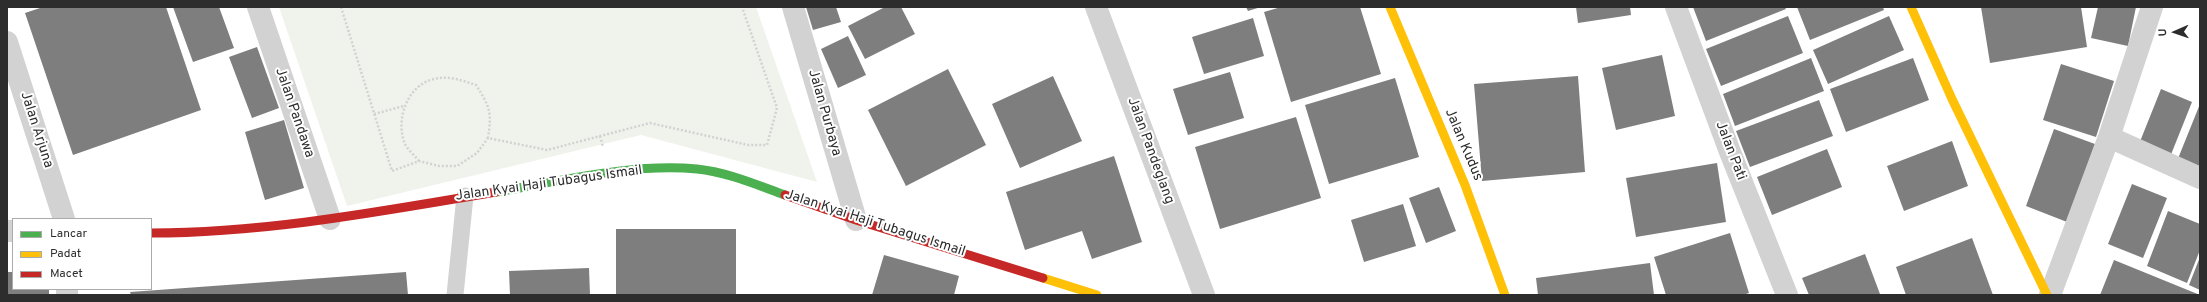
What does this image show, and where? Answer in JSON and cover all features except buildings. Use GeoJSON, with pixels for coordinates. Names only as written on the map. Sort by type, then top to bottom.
{"type":"FeatureCollection","features":[{"type":"Feature","properties":{"kind":"street","name":"Jalan Pandawa"},"geometry":{"type":"LineString","coordinates":[[258,7],[330,219]]}},
{"type":"Feature","properties":{"kind":"street","name":"Jalan Purbaya"},"geometry":{"type":"LineString","coordinates":[[793,7],[856,220]]}},
{"type":"Feature","properties":{"kind":"street","name":"Jalan Pandeglang"},"geometry":{"type":"LineString","coordinates":[[1096,7],[1204,295]]}},
{"type":"Feature","properties":{"kind":"street","name":"Jalan Kudus"},"geometry":{"type":"LineString","coordinates":[[1390,7],[1465,185],[1505,295]]}},
{"type":"Feature","properties":{"kind":"street","name":"Jalan Pati"},"geometry":{"type":"LineString","coordinates":[[1676,7],[1730,152],[1787,295]]}},
{"type":"Feature","properties":{"kind":"street"},"geometry":{"type":"LineString","coordinates":[[1911,7],[1956,106],[2048,295]]}},
{"type":"Feature","properties":{"kind":"street"},"geometry":{"type":"LineString","coordinates":[[2048,295],[2109,137],[2152,7]]}},
{"type":"Feature","properties":{"kind":"street","name":"Jalan Arjuna"},"geometry":{"type":"LineString","coordinates":[[7,42],[64,218]]}},
{"type":"Feature","properties":{"kind":"street"},"geometry":{"type":"LineString","coordinates":[[2109,137],[2200,178]]}},
{"type":"Feature","properties":{"kind":"street","name":"Jalan Kyai Haji Tubagus Ismail"},"geometry":{"type":"LineString","coordinates":[[152,233],[200,233],[330,219],[635,169],[698,169],[739,179],[856,220],[1097,295]]}},
{"type":"Feature","properties":{"kind":"lane"},"geometry":{"type":"LineString","coordinates":[[455,295],[464,196]]}},
{"type":"Feature","properties":{"kind":"path"},"geometry":{"type":"LineString","coordinates":[[341,7],[392,171],[419,161],[439,166],[457,166],[477,153],[488,138],[492,117],[485,99],[476,85],[454,78],[433,79],[413,92],[404,106],[402,131],[405,145],[419,161]]}},
{"type":"Feature","properties":{"kind":"path"},"geometry":{"type":"LineString","coordinates":[[488,138],[547,150],[650,123],[748,145],[767,145],[777,108],[742,7]]}},
{"type":"Feature","properties":{"kind":"path"},"geometry":{"type":"LineString","coordinates":[[374,114],[404,106]]}},
{"type":"Feature","properties":{"kind":"shaded area"},"geometry":{"type":"Polygon","coordinates":[[[279,7],[756,7],[817,182],[641,135],[347,206],[279,7]]]}},
{"type":"Feature","properties":{"kind":"traffic: fast"},"geometry":{"type":"LineString","coordinates":[[496,192],[596,174],[672,168],[697,169],[719,173],[742,179],[785,195]]}},
{"type":"Feature","properties":{"kind":"traffic: slow"},"geometry":{"type":"LineString","coordinates":[[1390,7],[1465,185],[1505,295]]}},
{"type":"Feature","properties":{"kind":"traffic: slow"},"geometry":{"type":"LineString","coordinates":[[1911,7],[1952,99],[2047,295]]}},
{"type":"Feature","properties":{"kind":"traffic: slow"},"geometry":{"type":"LineString","coordinates":[[1043,278],[1097,295]]}},
{"type":"Feature","properties":{"kind":"traffic: jam"},"geometry":{"type":"LineString","coordinates":[[152,233],[238,229],[324,220],[496,192]]}},
{"type":"Feature","properties":{"kind":"traffic: jam"},"geometry":{"type":"LineString","coordinates":[[785,195],[856,220],[1043,278]]}}]}
